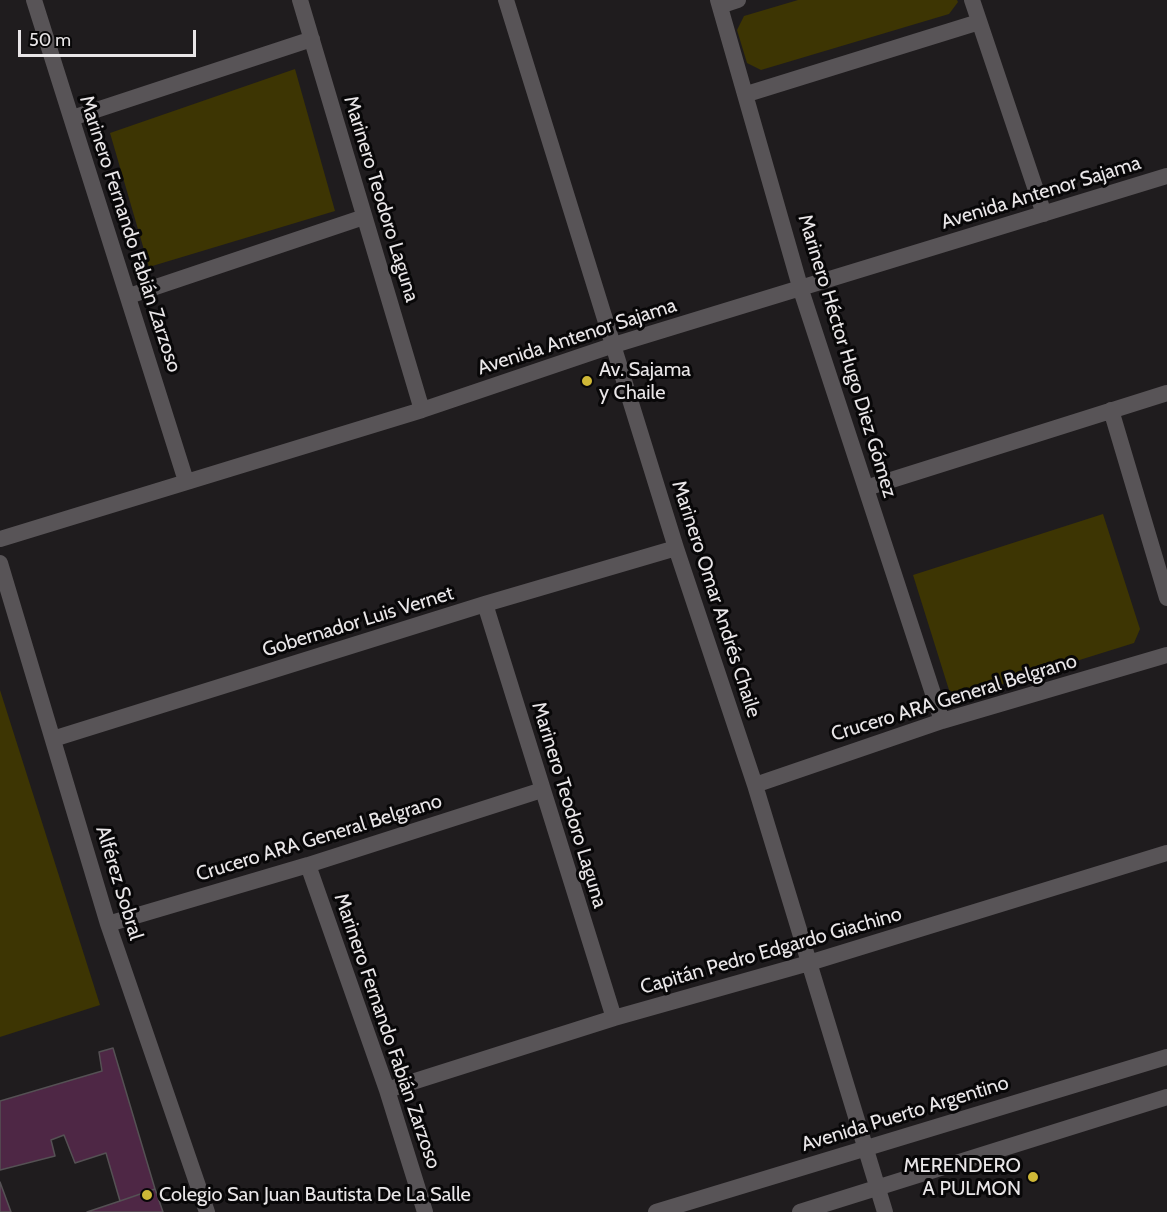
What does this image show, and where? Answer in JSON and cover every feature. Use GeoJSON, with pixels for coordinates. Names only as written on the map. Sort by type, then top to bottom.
{"type":"FeatureCollection","features":[{"type":"Feature","properties":{"kind":"street","name":"Marinero Fernando Fabián Zarzoso"},"geometry":{"type":"LineString","coordinates":[[34,0],[186,481]]}},
{"type":"Feature","properties":{"kind":"street","name":"Marinero Teodoro Laguna"},"geometry":{"type":"LineString","coordinates":[[300,0],[422,410]]}},
{"type":"Feature","properties":{"kind":"street","name":"Marinero Omar Andrés Chaile"},"geometry":{"type":"LineString","coordinates":[[506,0],[676,548],[755,785],[885,1212]]}},
{"type":"Feature","properties":{"kind":"street"},"geometry":{"type":"LineString","coordinates":[[719,3],[738,0]]}},
{"type":"Feature","properties":{"kind":"street"},"geometry":{"type":"LineString","coordinates":[[972,0],[1044,214]]}},
{"type":"Feature","properties":{"kind":"street","name":"Marinero Héctor Hugo Diez Gómez"},"geometry":{"type":"LineString","coordinates":[[719,3],[747,94],[801,290],[942,721]]}},
{"type":"Feature","properties":{"kind":"street"},"geometry":{"type":"LineString","coordinates":[[747,94],[979,22]]}},
{"type":"Feature","properties":{"kind":"street"},"geometry":{"type":"LineString","coordinates":[[72,118],[312,39]]}},
{"type":"Feature","properties":{"kind":"street","name":"Avenida Antenor Sajama"},"geometry":{"type":"LineString","coordinates":[[0,539],[422,410],[614,345],[801,290],[1167,176]]}},
{"type":"Feature","properties":{"kind":"street"},"geometry":{"type":"LineString","coordinates":[[129,296],[364,217]]}},
{"type":"Feature","properties":{"kind":"street"},"geometry":{"type":"LineString","coordinates":[[866,488],[1167,393]]}},
{"type":"Feature","properties":{"kind":"street"},"geometry":{"type":"LineString","coordinates":[[1111,410],[1167,598]]}},
{"type":"Feature","properties":{"kind":"street","name":"Gobernador Luis Vernet"},"geometry":{"type":"LineString","coordinates":[[54,739],[485,604],[676,548]]}},
{"type":"Feature","properties":{"kind":"street","name":"Alférez Sobral"},"geometry":{"type":"LineString","coordinates":[[0,563],[108,924],[207,1212]]}},
{"type":"Feature","properties":{"kind":"street","name":"Marinero Teodoro Laguna"},"geometry":{"type":"LineString","coordinates":[[485,604],[614,1018]]}},
{"type":"Feature","properties":{"kind":"street","name":"Crucero ARA General Belgrano"},"geometry":{"type":"LineString","coordinates":[[755,785],[942,721],[1167,655]]}},
{"type":"Feature","properties":{"kind":"street","name":"Crucero ARA General Belgrano"},"geometry":{"type":"LineString","coordinates":[[108,924],[308,865],[542,790]]}},
{"type":"Feature","properties":{"kind":"street","name":"Capitán Pedro Edgardo Giachino"},"geometry":{"type":"LineString","coordinates":[[387,1090],[614,1018],[809,963],[1167,853]]}},
{"type":"Feature","properties":{"kind":"street","name":"Marinero Fernando Fabián Zarzoso"},"geometry":{"type":"LineString","coordinates":[[308,865],[387,1090],[425,1212]]}},
{"type":"Feature","properties":{"kind":"street","name":"Avenida Puerto Argentino"},"geometry":{"type":"LineString","coordinates":[[656,1212],[1167,1057]]}},
{"type":"Feature","properties":{"kind":"street"},"geometry":{"type":"LineString","coordinates":[[800,1212],[1167,1097]]}},
{"type":"Feature","properties":{"kind":"shaded area"},"geometry":{"type":"Polygon","coordinates":[[[798,0],[957,0],[958,2],[949,14],[761,70],[747,63],[737,30],[744,16],[798,0]]]}},
{"type":"Feature","properties":{"kind":"shaded area"},"geometry":{"type":"Polygon","coordinates":[[[295,69],[335,211],[149,267],[110,133],[295,69]]]}},
{"type":"Feature","properties":{"kind":"shaded area"},"geometry":{"type":"Polygon","coordinates":[[[1103,514],[1140,629],[1134,643],[961,697],[949,690],[913,575],[1103,514]]]}},
{"type":"Feature","properties":{"kind":"shaded area"},"geometry":{"type":"Polygon","coordinates":[[[0,690],[100,1005],[0,1037],[0,690]]]}},
{"type":"Feature","properties":{"kind":"building"},"geometry":{"type":"Polygon","coordinates":[[[113,1048],[155,1189],[120,1201],[106,1153],[75,1163],[64,1135],[51,1140],[55,1156],[0,1170],[0,1101],[102,1071],[99,1052],[113,1048]]]}},
{"type":"Feature","properties":{"kind":"building"},"geometry":{"type":"Polygon","coordinates":[[[0,1182],[11,1212],[0,1212],[0,1182]]]}},
{"type":"Feature","properties":{"kind":"building","name":"Colegio San Juan Bautista De La Salle"},"geometry":{"type":"Polygon","coordinates":[[[155,1189],[163,1212],[87,1212],[120,1201],[155,1189]]]}},
{"type":"Feature","properties":{"kind":"place","name":"Av. Sajama y Chaile"},"geometry":{"type":"Point","coordinates":[587,381]}},
{"type":"Feature","properties":{"kind":"place","name":"MERENDERO A PULMON"},"geometry":{"type":"Point","coordinates":[1033,1177]}},
{"type":"Feature","properties":{"kind":"place","name":"Colegio San Juan Bautista De La Salle"},"geometry":{"type":"Point","coordinates":[147,1195]}}]}
